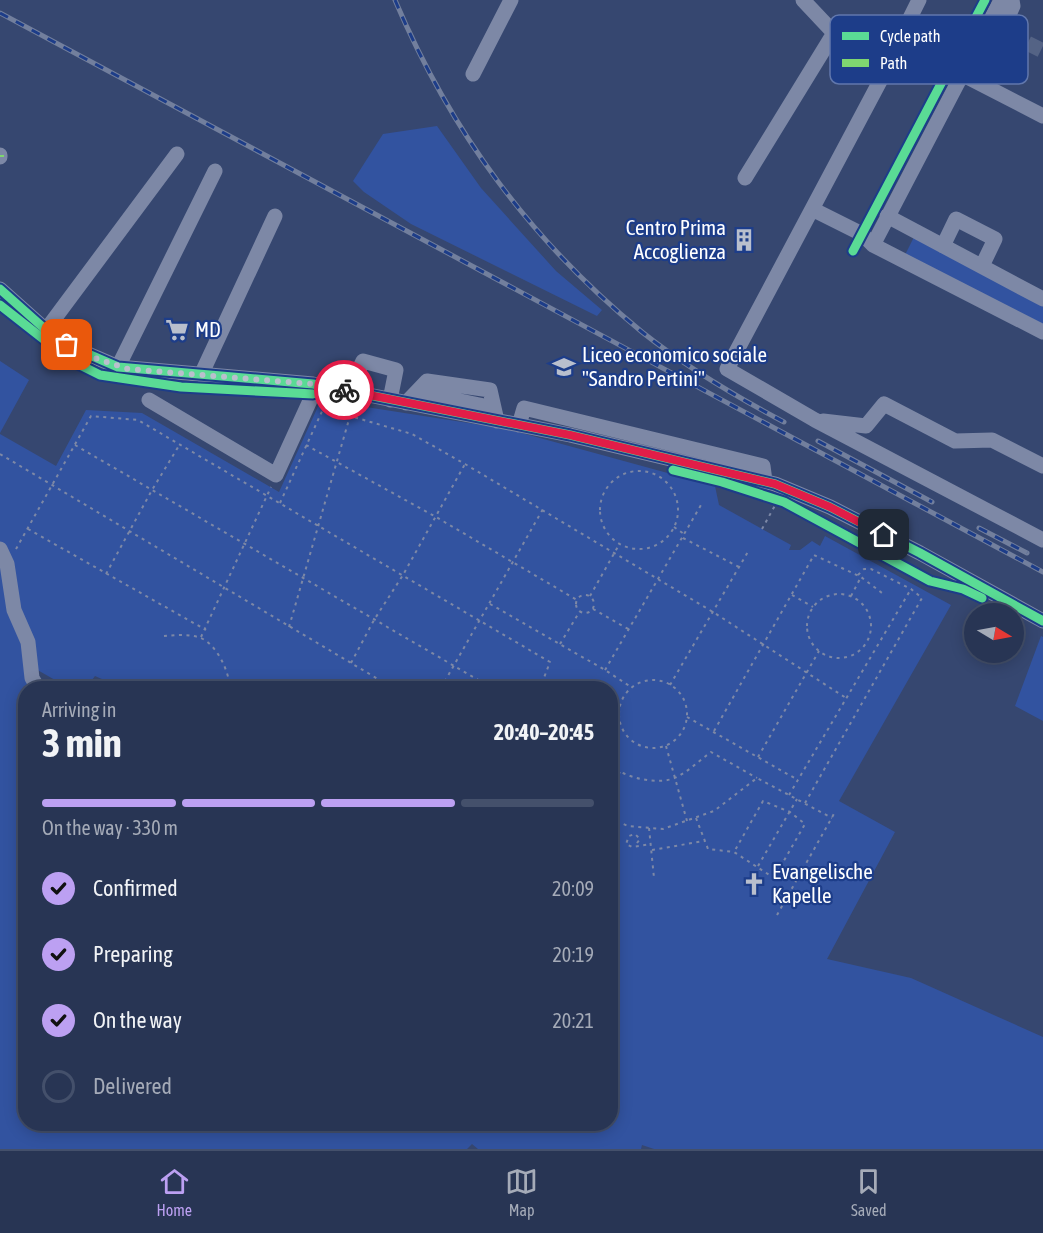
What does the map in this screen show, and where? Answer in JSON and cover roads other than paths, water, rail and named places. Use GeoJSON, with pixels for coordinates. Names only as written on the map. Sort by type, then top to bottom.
{"type":"FeatureCollection","features":[{"type":"Feature","properties":{"kind":"street"},"geometry":{"type":"LineString","coordinates":[[474,74],[511,0]]}},
{"type":"Feature","properties":{"kind":"street"},"geometry":{"type":"LineString","coordinates":[[802,0],[830,29]]}},
{"type":"Feature","properties":{"kind":"street"},"geometry":{"type":"LineString","coordinates":[[912,15],[919,0]]}},
{"type":"Feature","properties":{"kind":"street"},"geometry":{"type":"LineString","coordinates":[[993,15],[1001,0]]}},
{"type":"Feature","properties":{"kind":"street"},"geometry":{"type":"LineString","coordinates":[[1009,15],[1013,6],[1012,0]]}},
{"type":"Feature","properties":{"kind":"street"},"geometry":{"type":"LineString","coordinates":[[745,178],[830,40]]}},
{"type":"Feature","properties":{"kind":"street"},"geometry":{"type":"LineString","coordinates":[[879,84],[726,369],[814,420],[1043,540]]}},
{"type":"Feature","properties":{"kind":"street"},"geometry":{"type":"LineString","coordinates":[[873,245],[958,84]]}},
{"type":"Feature","properties":{"kind":"street"},"geometry":{"type":"LineString","coordinates":[[982,84],[1043,116]]}},
{"type":"Feature","properties":{"kind":"street"},"geometry":{"type":"LineString","coordinates":[[46,330],[177,154]]}},
{"type":"Feature","properties":{"kind":"street"},"geometry":{"type":"LineString","coordinates":[[118,367],[215,171]]}},
{"type":"Feature","properties":{"kind":"street"},"geometry":{"type":"LineString","coordinates":[[812,209],[862,234],[873,245],[1043,332]]}},
{"type":"Feature","properties":{"kind":"street"},"geometry":{"type":"LineString","coordinates":[[201,375],[275,216]]}},
{"type":"Feature","properties":{"kind":"street"},"geometry":{"type":"LineString","coordinates":[[887,216],[1043,299]]}},
{"type":"Feature","properties":{"kind":"street"},"geometry":{"type":"LineString","coordinates":[[943,246],[956,219],[995,239],[982,266]]}},
{"type":"Feature","properties":{"kind":"street"},"geometry":{"type":"LineString","coordinates":[[0,289],[46,330],[67,345],[118,367],[313,384],[390,400],[411,397],[495,414],[519,425],[652,447],[765,489],[830,507],[920,553],[1043,621]]}},
{"type":"Feature","properties":{"kind":"street"},"geometry":{"type":"LineString","coordinates":[[349,391],[363,361],[396,370],[390,400]]}},
{"type":"Feature","properties":{"kind":"street"},"geometry":{"type":"LineString","coordinates":[[411,397],[427,381],[490,390],[495,414]]}},
{"type":"Feature","properties":{"kind":"street"},"geometry":{"type":"LineString","coordinates":[[149,400],[271,486],[313,394]]}},
{"type":"Feature","properties":{"kind":"street"},"geometry":{"type":"LineString","coordinates":[[814,420],[866,426],[885,404],[955,441],[992,440],[1043,466]]}},
{"type":"Feature","properties":{"kind":"street"},"geometry":{"type":"LineString","coordinates":[[0,549],[7,564],[14,610],[28,642],[34,681]]}},
{"type":"Feature","properties":{"kind":"tunnel"},"geometry":{"type":"LineString","coordinates":[[1028,44],[1043,51]]}},
{"type":"Feature","properties":{"kind":"railway"},"geometry":{"type":"LineString","coordinates":[[395,0],[417,48],[468,139],[530,222],[564,260],[602,297],[659,345],[711,380],[784,422]]}},
{"type":"Feature","properties":{"kind":"railway"},"geometry":{"type":"LineString","coordinates":[[0,13],[1043,572]]}},
{"type":"Feature","properties":{"kind":"railway"},"geometry":{"type":"LineString","coordinates":[[818,441],[932,502]]}},
{"type":"Feature","properties":{"kind":"railway"},"geometry":{"type":"LineString","coordinates":[[979,528],[1027,553]]}},
{"type":"Feature","properties":{"kind":"place","name":"Centro Prima Accoglienza"},"geometry":{"type":"Point","coordinates":[744,240]}},
{"type":"Feature","properties":{"kind":"place","name":"MD"},"geometry":{"type":"Point","coordinates":[177,330]}},
{"type":"Feature","properties":{"kind":"place","name":"Liceo economico sociale \"Sandro Pertini\""},"geometry":{"type":"Point","coordinates":[564,367]}},
{"type":"Feature","properties":{"kind":"place","name":"Evangelische Kapelle"},"geometry":{"type":"Point","coordinates":[754,884]}}]}
